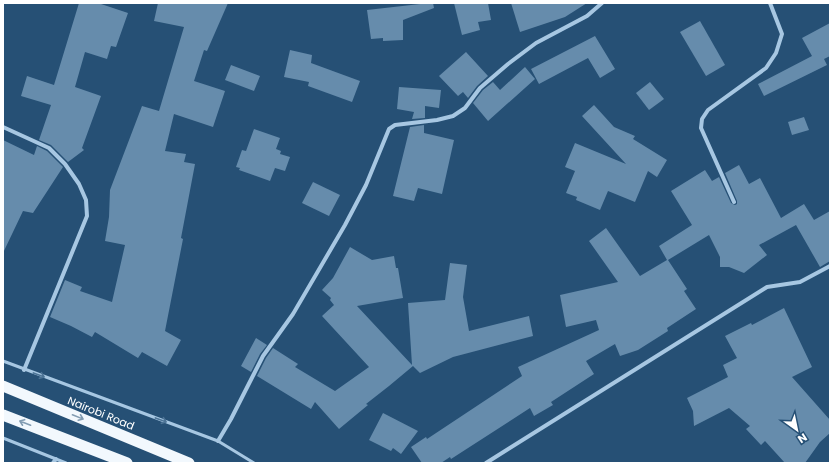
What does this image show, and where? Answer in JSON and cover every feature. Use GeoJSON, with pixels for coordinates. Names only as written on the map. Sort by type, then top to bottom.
{"type":"FeatureCollection","features":[{"type":"Feature","properties":{"kind":"highway","name":"Nairobi Road"},"geometry":{"type":"LineString","coordinates":[[3,386],[190,463]]}},
{"type":"Feature","properties":{"kind":"highway"},"geometry":{"type":"LineString","coordinates":[[3,415],[127,463]]}},
{"type":"Feature","properties":{"kind":"street"},"geometry":{"type":"LineString","coordinates":[[218,441],[263,356],[293,314],[345,225],[366,185],[389,129],[395,126],[437,120],[453,116],[465,108],[480,88],[508,64],[536,43],[587,16],[602,3]]}},
{"type":"Feature","properties":{"kind":"street"},"geometry":{"type":"LineString","coordinates":[[734,202],[701,128],[702,119],[708,110],[766,68],[776,53],[782,34],[770,3]]}},
{"type":"Feature","properties":{"kind":"street"},"geometry":{"type":"LineString","coordinates":[[3,127],[49,148],[65,164],[86,200],[87,216],[24,370]]}},
{"type":"Feature","properties":{"kind":"street"},"geometry":{"type":"LineString","coordinates":[[486,463],[767,287],[800,282],[830,266]]}},
{"type":"Feature","properties":{"kind":"street"},"geometry":{"type":"LineString","coordinates":[[53,463],[56,459]]}},
{"type":"Feature","properties":{"kind":"lane"},"geometry":{"type":"LineString","coordinates":[[3,361],[218,441],[254,463]]}},
{"type":"Feature","properties":{"kind":"lane"},"geometry":{"type":"LineString","coordinates":[[3,438],[66,463]]}},
{"type":"Feature","properties":{"kind":"building"},"geometry":{"type":"Polygon","coordinates":[[[79,3],[98,3],[128,13],[116,47],[111,46],[107,59],[85,52],[75,87],[101,96],[82,148],[84,150],[68,162],[51,145],[39,140],[51,105],[21,96],[27,76],[54,85],[79,3]]]}},
{"type":"Feature","properties":{"kind":"building"},"geometry":{"type":"Polygon","coordinates":[[[158,3],[228,3],[207,51],[204,50],[194,81],[225,91],[213,127],[174,114],[165,151],[186,154],[184,162],[195,164],[181,238],[183,239],[165,331],[181,340],[167,366],[142,352],[138,358],[95,332],[92,337],[50,317],[65,280],[82,287],[80,291],[112,302],[125,245],[105,241],[109,217],[110,190],[142,106],[159,111],[184,27],[154,21],[158,3]]]}},
{"type":"Feature","properties":{"kind":"building"},"geometry":{"type":"Polygon","coordinates":[[[433,3],[434,8],[403,20],[403,40],[383,41],[383,38],[371,39],[367,10],[433,3]]]}},
{"type":"Feature","properties":{"kind":"building"},"geometry":{"type":"Polygon","coordinates":[[[454,3],[488,3],[491,20],[478,22],[480,30],[462,35],[454,3]]]}},
{"type":"Feature","properties":{"kind":"building"},"geometry":{"type":"Polygon","coordinates":[[[511,3],[587,3],[565,17],[520,32],[511,3]]]}},
{"type":"Feature","properties":{"kind":"building"},"geometry":{"type":"Polygon","coordinates":[[[700,21],[725,65],[706,76],[680,32],[700,21]]]}},
{"type":"Feature","properties":{"kind":"building"},"geometry":{"type":"Polygon","coordinates":[[[830,23],[830,56],[824,59],[827,65],[764,96],[758,84],[812,56],[802,38],[830,23]]]}},
{"type":"Feature","properties":{"kind":"building"},"geometry":{"type":"Polygon","coordinates":[[[595,36],[615,69],[600,78],[588,58],[539,84],[531,69],[595,36]]]}},
{"type":"Feature","properties":{"kind":"building"},"geometry":{"type":"Polygon","coordinates":[[[290,50],[312,55],[311,63],[360,81],[352,102],[308,86],[309,82],[284,77],[290,50]]]}},
{"type":"Feature","properties":{"kind":"building"},"geometry":{"type":"Polygon","coordinates":[[[466,52],[488,76],[477,86],[468,98],[463,92],[458,96],[439,76],[466,52]]]}},
{"type":"Feature","properties":{"kind":"building"},"geometry":{"type":"Polygon","coordinates":[[[231,65],[260,76],[254,91],[225,80],[231,65]]]}},
{"type":"Feature","properties":{"kind":"building"},"geometry":{"type":"Polygon","coordinates":[[[525,67],[535,79],[488,121],[473,103],[483,90],[493,82],[500,90],[525,67]]]}},
{"type":"Feature","properties":{"kind":"building"},"geometry":{"type":"Polygon","coordinates":[[[650,82],[664,99],[649,110],[636,93],[650,82]]]}},
{"type":"Feature","properties":{"kind":"building"},"geometry":{"type":"Polygon","coordinates":[[[399,87],[441,90],[439,108],[425,106],[425,118],[412,119],[414,112],[397,109],[399,87]]]}},
{"type":"Feature","properties":{"kind":"building"},"geometry":{"type":"Polygon","coordinates":[[[594,105],[614,127],[635,136],[633,139],[667,160],[657,177],[648,171],[635,202],[608,191],[600,210],[576,200],[577,197],[566,193],[575,171],[565,167],[575,143],[626,164],[582,116],[594,105]]]}},
{"type":"Feature","properties":{"kind":"building"},"geometry":{"type":"Polygon","coordinates":[[[804,117],[809,130],[792,135],[788,122],[804,117]]]}},
{"type":"Feature","properties":{"kind":"building"},"geometry":{"type":"Polygon","coordinates":[[[424,125],[424,133],[454,140],[442,194],[418,188],[414,201],[393,196],[410,127],[424,125]]]}},
{"type":"Feature","properties":{"kind":"building"},"geometry":{"type":"Polygon","coordinates":[[[254,129],[280,138],[276,149],[281,151],[280,154],[290,157],[285,171],[275,168],[270,181],[239,170],[240,168],[236,167],[242,150],[246,151],[254,129]]]}},
{"type":"Feature","properties":{"kind":"building"},"geometry":{"type":"Polygon","coordinates":[[[3,140],[34,155],[37,146],[47,151],[63,167],[33,213],[23,211],[3,253],[3,140]]]}},
{"type":"Feature","properties":{"kind":"building"},"geometry":{"type":"Polygon","coordinates":[[[739,165],[749,184],[760,178],[781,218],[804,204],[814,220],[830,211],[830,261],[820,267],[796,225],[759,245],[767,255],[744,273],[729,267],[720,267],[720,257],[709,235],[668,260],[687,289],[684,291],[696,309],[667,328],[668,331],[638,350],[620,356],[615,344],[586,361],[594,374],[551,402],[553,405],[534,416],[530,408],[451,459],[450,457],[441,463],[422,463],[411,447],[426,437],[427,439],[522,376],[518,367],[599,330],[596,320],[566,327],[560,295],[618,282],[589,241],[606,228],[640,276],[667,260],[659,246],[692,225],[671,191],[705,170],[712,181],[719,177],[731,203],[735,205],[737,204],[737,201],[725,173],[739,165]]]}},
{"type":"Feature","properties":{"kind":"building"},"geometry":{"type":"Polygon","coordinates":[[[313,182],[340,195],[329,216],[302,203],[313,182]]]}},
{"type":"Feature","properties":{"kind":"building"},"geometry":{"type":"Polygon","coordinates":[[[350,247],[372,260],[394,256],[396,268],[398,268],[403,298],[357,306],[412,365],[408,303],[445,300],[450,263],[467,265],[463,297],[469,331],[529,316],[533,336],[453,357],[420,373],[413,366],[366,404],[368,405],[339,429],[315,402],[311,409],[257,376],[273,348],[298,364],[295,367],[335,391],[369,367],[322,316],[334,305],[330,300],[331,298],[322,290],[333,278],[350,247]]]}},
{"type":"Feature","properties":{"kind":"building"},"geometry":{"type":"Polygon","coordinates":[[[784,308],[812,367],[792,377],[830,420],[830,433],[820,442],[805,463],[785,463],[765,441],[761,445],[746,429],[750,426],[729,408],[694,426],[693,411],[687,398],[728,377],[723,365],[737,358],[725,336],[751,323],[752,325],[784,308]]]}},
{"type":"Feature","properties":{"kind":"building"},"geometry":{"type":"Polygon","coordinates":[[[256,338],[267,345],[260,354],[251,372],[241,366],[256,338]]]}},
{"type":"Feature","properties":{"kind":"building"},"geometry":{"type":"Polygon","coordinates":[[[383,413],[418,431],[401,454],[393,448],[391,451],[369,440],[383,413]]]}}]}
